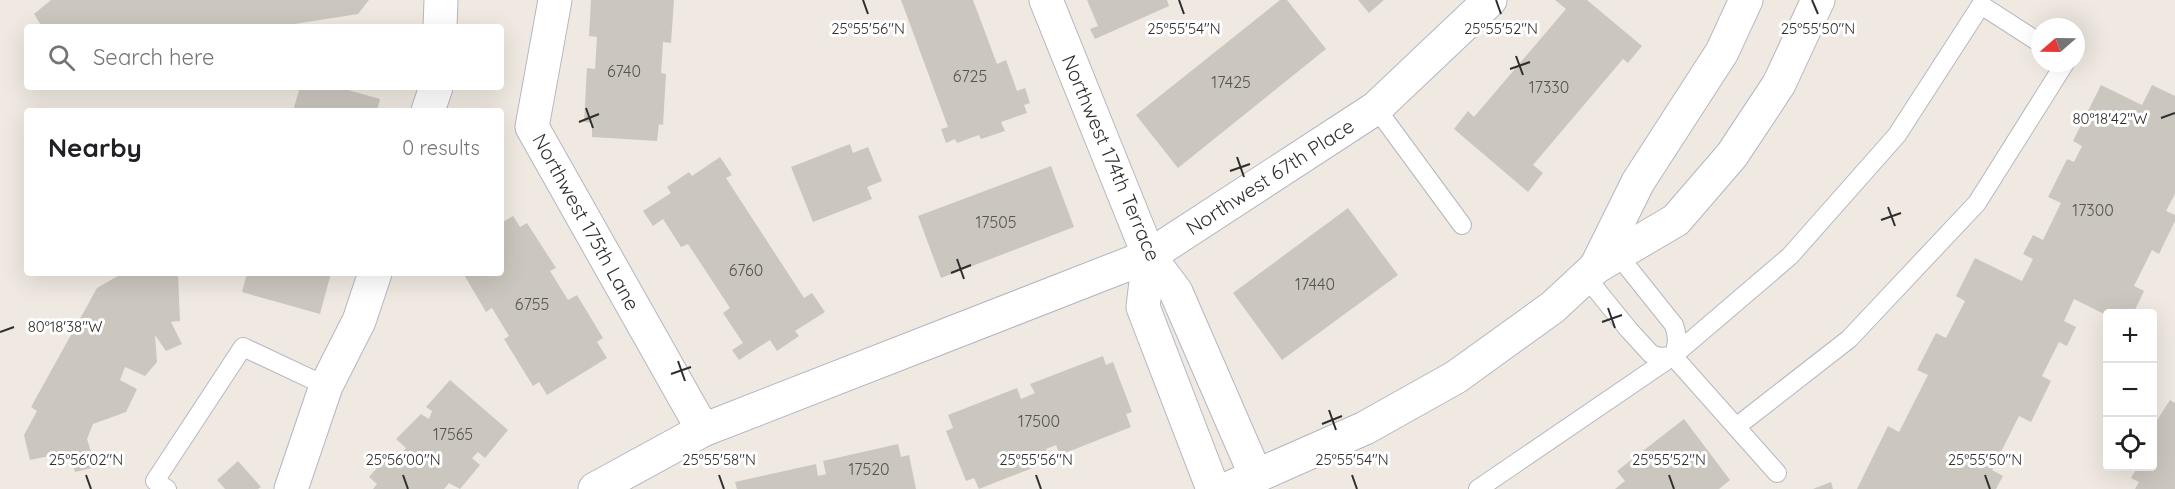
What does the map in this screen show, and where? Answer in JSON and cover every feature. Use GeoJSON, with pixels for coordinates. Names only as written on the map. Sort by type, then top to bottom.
{"type":"FeatureCollection","features":[{"type":"Feature","properties":{"kind":"street"},"geometry":{"type":"LineString","coordinates":[[440,24],[441,0]]}},
{"type":"Feature","properties":{"kind":"street","name":"Northwest 175th Lane"},"geometry":{"type":"LineString","coordinates":[[555,0],[532,127],[703,430]]}},
{"type":"Feature","properties":{"kind":"street","name":"Northwest 174th Terrace"},"geometry":{"type":"LineString","coordinates":[[1046,0],[1149,256],[1176,292],[1256,476]]}},
{"type":"Feature","properties":{"kind":"street","name":"Northwest 67th Place"},"geometry":{"type":"LineString","coordinates":[[703,430],[1149,256],[1376,108],[1490,0]]}},
{"type":"Feature","properties":{"kind":"street"},"geometry":{"type":"LineString","coordinates":[[1600,266],[1638,182],[1722,52],[1746,0]]}},
{"type":"Feature","properties":{"kind":"street"},"geometry":{"type":"LineString","coordinates":[[1227,489],[1365,428],[1456,377],[1553,307],[1600,266],[1676,220],[1732,155],[1779,84],[1818,0]]}},
{"type":"Feature","properties":{"kind":"street"},"geometry":{"type":"LineString","coordinates":[[429,108],[435,90]]}},
{"type":"Feature","properties":{"kind":"street"},"geometry":{"type":"LineString","coordinates":[[1149,256],[1143,307],[1213,489]]}},
{"type":"Feature","properties":{"kind":"street"},"geometry":{"type":"LineString","coordinates":[[291,489],[326,386],[359,321],[374,276]]}},
{"type":"Feature","properties":{"kind":"street"},"geometry":{"type":"LineString","coordinates":[[595,489],[703,430]]}},
{"type":"Feature","properties":{"kind":"lane"},"geometry":{"type":"LineString","coordinates":[[1478,489],[1673,356],[1790,256],[1897,135],[1981,4],[2031,37]]}},
{"type":"Feature","properties":{"kind":"lane"},"geometry":{"type":"LineString","coordinates":[[1736,427],[1849,339],[1977,203],[2059,72]]}},
{"type":"Feature","properties":{"kind":"lane"},"geometry":{"type":"LineString","coordinates":[[1376,108],[1462,225]]}},
{"type":"Feature","properties":{"kind":"lane"},"geometry":{"type":"LineString","coordinates":[[1600,266],[1674,325],[1678,345],[1673,356]]}},
{"type":"Feature","properties":{"kind":"lane"},"geometry":{"type":"LineString","coordinates":[[1600,266],[1629,330],[1651,354],[1660,357],[1673,356]]}},
{"type":"Feature","properties":{"kind":"lane"},"geometry":{"type":"LineString","coordinates":[[168,489],[155,481],[243,347],[326,386]]}},
{"type":"Feature","properties":{"kind":"lane"},"geometry":{"type":"LineString","coordinates":[[1673,356],[1777,473]]}},
{"type":"Feature","properties":{"kind":"building"},"geometry":{"type":"Polygon","coordinates":[[[51,0],[369,0],[358,14],[294,24],[40,24],[34,14],[51,0]]]}},
{"type":"Feature","properties":{"kind":"building"},"geometry":{"type":"Polygon","coordinates":[[[591,0],[674,0],[671,43],[663,42],[661,73],[666,74],[663,125],[659,124],[657,141],[592,137],[592,123],[584,122],[587,68],[595,69],[597,37],[589,36],[591,0]]]}},
{"type":"Feature","properties":{"kind":"building"},"geometry":{"type":"Polygon","coordinates":[[[901,0],[973,0],[997,64],[1006,60],[1017,91],[1025,88],[1030,103],[1024,105],[1027,113],[1001,122],[1005,131],[981,139],[979,135],[957,143],[955,139],[946,143],[941,129],[948,127],[901,0]]]}},
{"type":"Feature","properties":{"kind":"building"},"geometry":{"type":"Polygon","coordinates":[[[1087,0],[1167,0],[1169,6],[1095,39],[1090,29],[1098,26],[1087,0]]]}},
{"type":"Feature","properties":{"kind":"building"},"geometry":{"type":"Polygon","coordinates":[[[1280,0],[1287,0],[1326,49],[1178,168],[1136,115],[1280,0]]]}},
{"type":"Feature","properties":{"kind":"building"},"geometry":{"type":"Polygon","coordinates":[[[1358,0],[1384,0],[1369,13],[1358,0]]]}},
{"type":"Feature","properties":{"kind":"building"},"geometry":{"type":"Polygon","coordinates":[[[1555,0],[1587,0],[1642,46],[1628,63],[1623,59],[1533,165],[1543,173],[1528,192],[1454,129],[1468,111],[1474,117],[1566,9],[1555,0]]]}},
{"type":"Feature","properties":{"kind":"building"},"geometry":{"type":"Polygon","coordinates":[[[2101,85],[2142,105],[2152,85],[2175,96],[2175,194],[2166,211],[2175,215],[2175,221],[2159,254],[2152,250],[2134,286],[2144,291],[2135,309],[2103,309],[2103,314],[2074,299],[2064,321],[2076,327],[2067,346],[2059,342],[2042,376],[2051,381],[2031,422],[2019,416],[1992,470],[2003,476],[1996,489],[1857,489],[1888,426],[1899,432],[1928,375],[1917,370],[1936,333],[1946,338],[1965,301],[1956,296],[1975,258],[2022,281],[2033,259],[2023,254],[2033,235],[2043,240],[2061,203],[2048,197],[2067,159],[2074,162],[2082,146],[2073,141],[2101,85]]]}},
{"type":"Feature","properties":{"kind":"building"},"geometry":{"type":"Polygon","coordinates":[[[299,90],[348,90],[380,99],[378,108],[294,108],[299,90]]]}},
{"type":"Feature","properties":{"kind":"building"},"geometry":{"type":"Polygon","coordinates":[[[850,144],[853,153],[868,147],[882,181],[867,187],[872,199],[813,222],[791,167],[850,144]]]}},
{"type":"Feature","properties":{"kind":"building"},"geometry":{"type":"Polygon","coordinates":[[[720,157],[732,175],[726,178],[804,298],[812,293],[825,312],[795,331],[799,336],[777,351],[770,340],[739,360],[732,350],[743,343],[723,313],[730,308],[688,244],[681,247],[663,219],[653,226],[643,211],[671,193],[667,187],[689,172],[692,176],[720,157]]]}},
{"type":"Feature","properties":{"kind":"building"},"geometry":{"type":"Polygon","coordinates":[[[1051,166],[1074,227],[941,278],[918,216],[1051,166]]]}},
{"type":"Feature","properties":{"kind":"building"},"geometry":{"type":"Polygon","coordinates":[[[1348,208],[1398,275],[1282,360],[1233,293],[1348,208]]]}},
{"type":"Feature","properties":{"kind":"building"},"geometry":{"type":"Polygon","coordinates":[[[513,216],[520,227],[527,223],[556,268],[550,271],[568,300],[577,295],[603,338],[597,342],[607,358],[547,395],[539,382],[533,386],[504,339],[509,336],[492,308],[486,312],[465,276],[504,276],[504,221],[513,216]]]}},
{"type":"Feature","properties":{"kind":"building"},"geometry":{"type":"Polygon","coordinates":[[[118,276],[178,276],[180,321],[171,322],[182,344],[166,351],[155,335],[157,362],[145,376],[125,367],[120,380],[137,389],[126,412],[93,424],[87,439],[96,467],[75,472],[69,452],[30,460],[24,435],[37,411],[31,407],[97,288],[118,276]]]}},
{"type":"Feature","properties":{"kind":"building"},"geometry":{"type":"Polygon","coordinates":[[[246,276],[330,276],[320,314],[242,292],[246,276]]]}},
{"type":"Feature","properties":{"kind":"building"},"geometry":{"type":"Polygon","coordinates":[[[1103,356],[1106,365],[1113,362],[1132,412],[1126,414],[1131,427],[1060,455],[1056,445],[1046,449],[1050,461],[979,489],[974,478],[966,481],[946,431],[953,428],[948,415],[1017,388],[1021,399],[1035,393],[1030,384],[1103,356]]]}},
{"type":"Feature","properties":{"kind":"building"},"geometry":{"type":"Polygon","coordinates":[[[450,380],[508,430],[485,458],[478,452],[472,458],[480,465],[460,489],[449,483],[444,489],[373,489],[377,484],[369,477],[392,451],[399,456],[406,448],[396,439],[421,414],[429,419],[432,411],[426,407],[450,380]]]}},
{"type":"Feature","properties":{"kind":"building"},"geometry":{"type":"Polygon","coordinates":[[[2170,400],[2175,403],[2175,489],[2135,489],[2139,482],[2131,478],[2135,471],[2157,471],[2157,420],[2170,400]]]}},
{"type":"Feature","properties":{"kind":"building"},"geometry":{"type":"Polygon","coordinates":[[[1684,419],[1730,480],[1719,489],[1615,489],[1625,481],[1617,471],[1684,419]]]}},
{"type":"Feature","properties":{"kind":"building"},"geometry":{"type":"Polygon","coordinates":[[[898,444],[901,457],[909,455],[916,489],[737,489],[735,482],[816,464],[818,476],[826,474],[823,461],[898,444]]]}},
{"type":"Feature","properties":{"kind":"building"},"geometry":{"type":"Polygon","coordinates":[[[238,461],[261,487],[258,489],[225,489],[217,480],[238,461]]]}},
{"type":"Feature","properties":{"kind":"building"},"geometry":{"type":"Polygon","coordinates":[[[1831,482],[1833,489],[1813,489],[1831,482]]]}}]}
